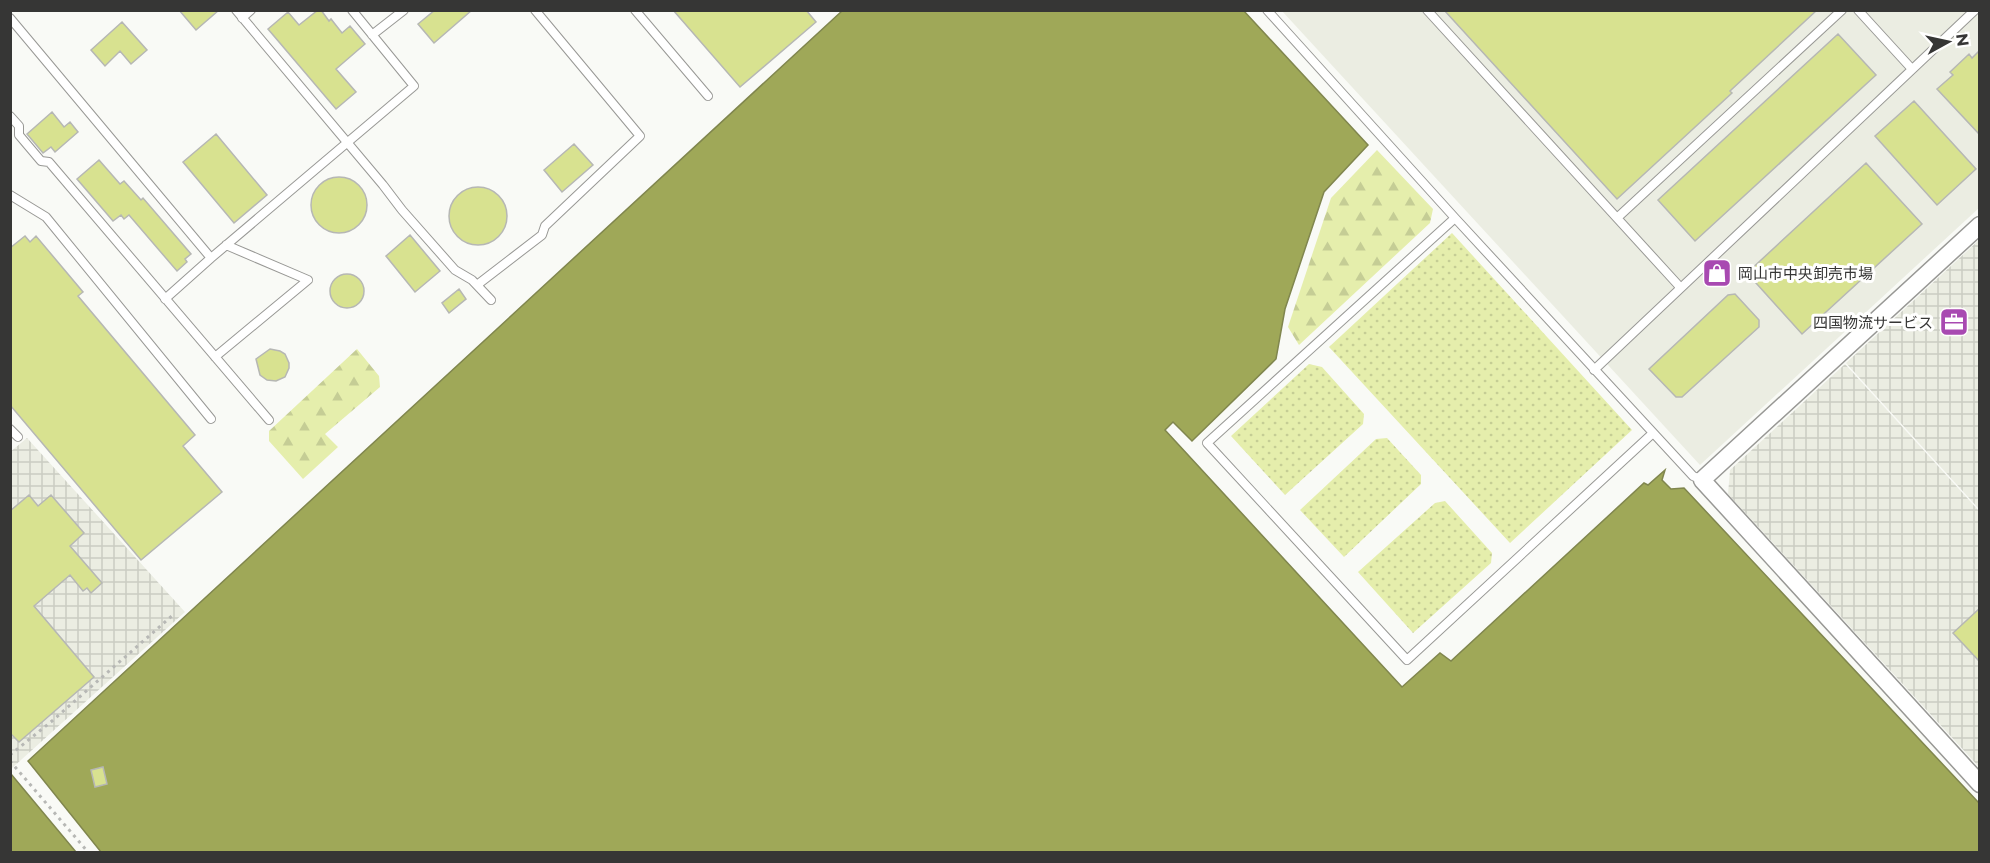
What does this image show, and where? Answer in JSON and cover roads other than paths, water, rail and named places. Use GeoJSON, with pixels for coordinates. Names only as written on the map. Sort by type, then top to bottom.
{"type":"FeatureCollection","features":[{"type":"Feature","properties":{"kind":"street"},"geometry":{"type":"LineString","coordinates":[[1978,228],[1702,480],[1980,784]]}},
{"type":"Feature","properties":{"kind":"lane"},"geometry":{"type":"LineString","coordinates":[[236,10],[348,142],[402,210],[455,270],[472,280],[491,300]]}},
{"type":"Feature","properties":{"kind":"lane"},"geometry":{"type":"LineString","coordinates":[[242,18],[251,10]]}},
{"type":"Feature","properties":{"kind":"lane"},"geometry":{"type":"LineString","coordinates":[[165,299],[414,86],[352,10]]}},
{"type":"Feature","properties":{"kind":"lane"},"geometry":{"type":"LineString","coordinates":[[372,34],[404,10]]}},
{"type":"Feature","properties":{"kind":"lane"},"geometry":{"type":"LineString","coordinates":[[477,285],[542,235],[545,226],[640,136],[535,10]]}},
{"type":"Feature","properties":{"kind":"lane"},"geometry":{"type":"LineString","coordinates":[[635,10],[708,96]]}},
{"type":"Feature","properties":{"kind":"lane"},"geometry":{"type":"LineString","coordinates":[[1267,10],[1594,370],[1693,476],[1702,480]]}},
{"type":"Feature","properties":{"kind":"lane"},"geometry":{"type":"LineString","coordinates":[[1427,10],[1680,287]]}},
{"type":"Feature","properties":{"kind":"lane"},"geometry":{"type":"LineString","coordinates":[[1617,218],[1842,10]]}},
{"type":"Feature","properties":{"kind":"lane"},"geometry":{"type":"LineString","coordinates":[[1858,10],[1911,68]]}},
{"type":"Feature","properties":{"kind":"lane"},"geometry":{"type":"LineString","coordinates":[[1594,370],[1975,10]]}},
{"type":"Feature","properties":{"kind":"lane"},"geometry":{"type":"LineString","coordinates":[[10,18],[211,258]]}},
{"type":"Feature","properties":{"kind":"lane"},"geometry":{"type":"LineString","coordinates":[[10,116],[19,126],[19,135],[41,161],[49,162],[269,420]]}},
{"type":"Feature","properties":{"kind":"lane"},"geometry":{"type":"LineString","coordinates":[[10,195],[46,217],[211,418]]}},
{"type":"Feature","properties":{"kind":"lane"},"geometry":{"type":"LineString","coordinates":[[1455,218],[1207,443],[1407,660],[1653,433]]}},
{"type":"Feature","properties":{"kind":"lane"},"geometry":{"type":"LineString","coordinates":[[215,357],[308,280],[226,245]]}},
{"type":"Feature","properties":{"kind":"lane"},"geometry":{"type":"LineString","coordinates":[[10,429],[18,437]]}},
{"type":"Feature","properties":{"kind":"place","name":"岡山市中央卸売市場"},"geometry":{"type":"Point","coordinates":[1717,273]}},
{"type":"Feature","properties":{"kind":"place","name":"四国物流サービス"},"geometry":{"type":"Point","coordinates":[1954,322]}}]}
